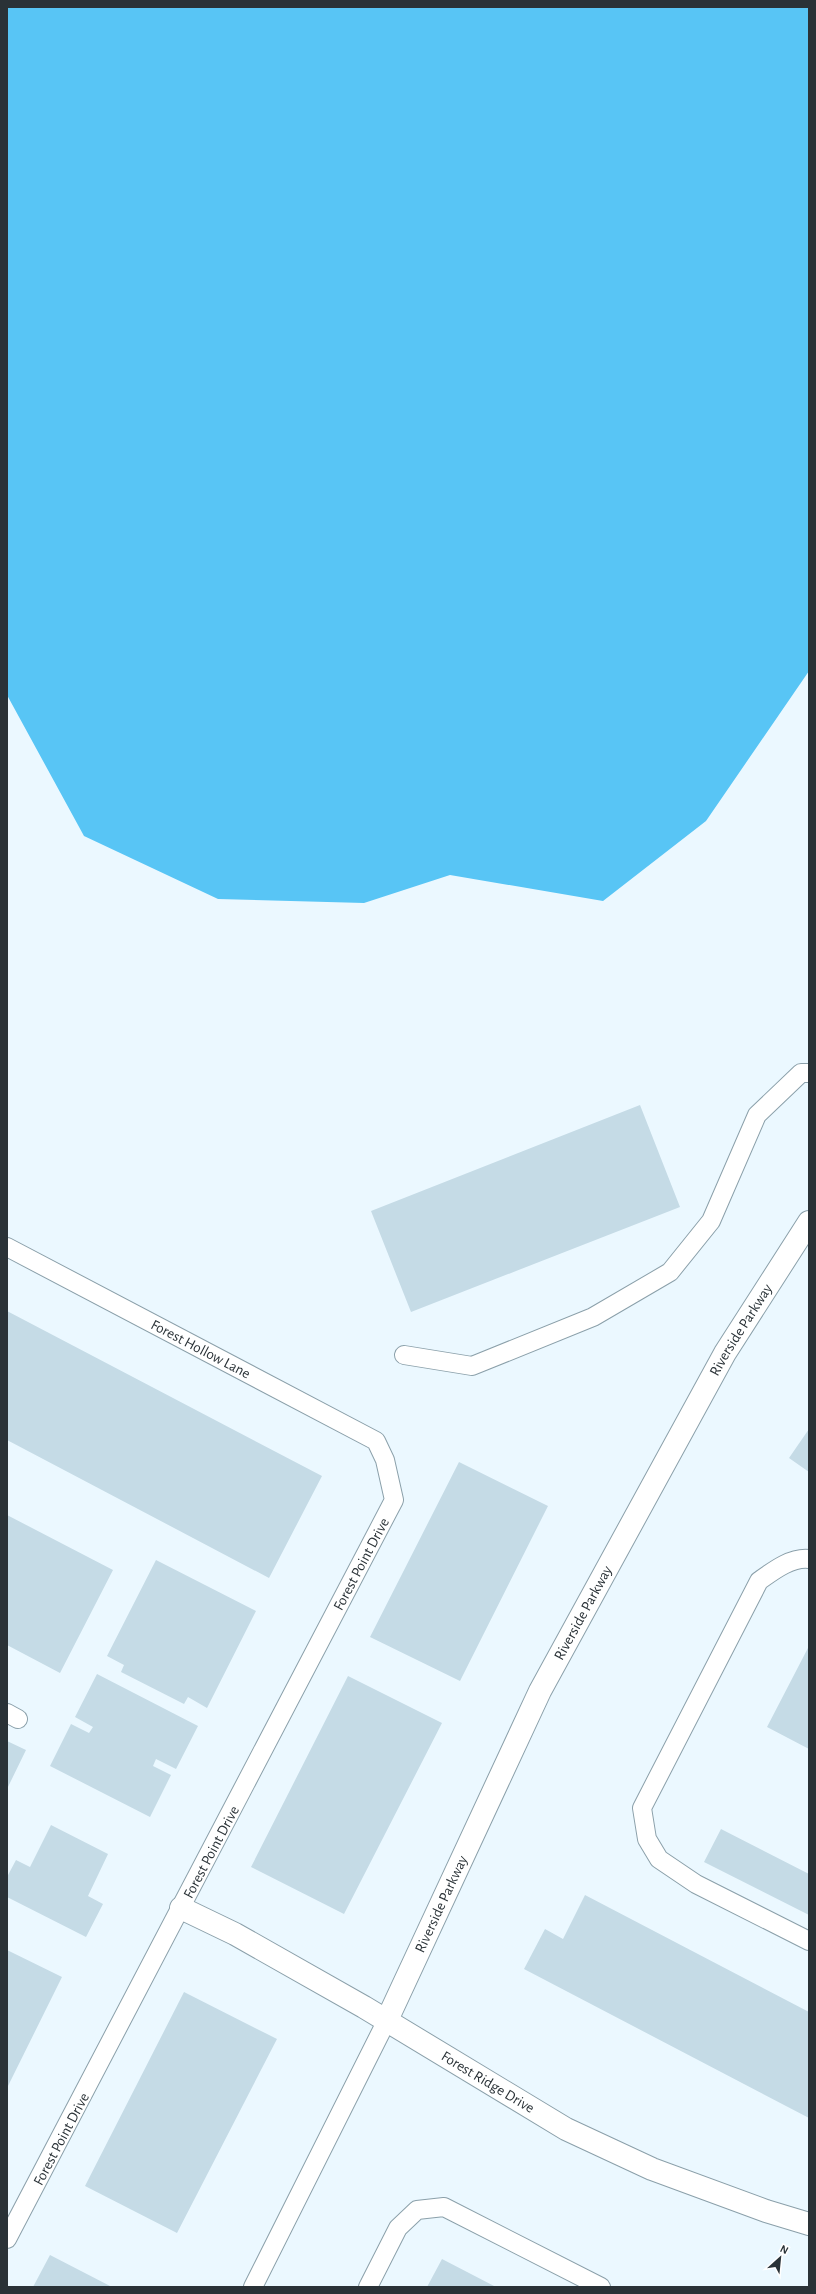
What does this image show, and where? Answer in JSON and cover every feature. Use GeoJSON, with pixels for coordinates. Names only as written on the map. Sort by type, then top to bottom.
{"type":"FeatureCollection","features":[{"type":"Feature","properties":{"kind":"street","name":"Riverside Parkway"},"geometry":{"type":"LineString","coordinates":[[387,2020],[540,1691],[724,1353],[809,1222]]}},
{"type":"Feature","properties":{"kind":"street","name":"Forest Ridge Drive"},"geometry":{"type":"LineString","coordinates":[[181,1908],[235,1934],[387,2020],[566,2129],[652,2169],[766,2211],[809,2224]]}},
{"type":"Feature","properties":{"kind":"lane"},"geometry":{"type":"LineString","coordinates":[[404,1355],[472,1366],[593,1317],[670,1272],[711,1221],[757,1115],[801,1073],[809,1073]]}},
{"type":"Feature","properties":{"kind":"lane","name":"Forest Hollow Lane"},"geometry":{"type":"LineString","coordinates":[[7,1247],[376,1441],[385,1460]]}},
{"type":"Feature","properties":{"kind":"lane","name":"Forest Point Drive"},"geometry":{"type":"LineString","coordinates":[[7,2239],[394,1500],[385,1460]]}},
{"type":"Feature","properties":{"kind":"lane"},"geometry":{"type":"LineString","coordinates":[[809,1559],[803,1558],[777,1568],[760,1581],[642,1808],[647,1839],[660,1859],[696,1884],[809,1941]]}},
{"type":"Feature","properties":{"kind":"lane"},"geometry":{"type":"LineString","coordinates":[[253,2287],[387,2020]]}},
{"type":"Feature","properties":{"kind":"lane"},"geometry":{"type":"LineString","coordinates":[[368,2287],[398,2228],[417,2210],[444,2207],[601,2287]]}},
{"type":"Feature","properties":{"kind":"water"},"geometry":{"type":"Polygon","coordinates":[[[7,7],[809,7],[809,671],[706,821],[603,901],[450,875],[364,903],[218,899],[84,836],[7,695],[7,7]]]}},
{"type":"Feature","properties":{"kind":"building"},"geometry":{"type":"Polygon","coordinates":[[[640,1105],[680,1207],[411,1312],[371,1211],[640,1105]]]}},
{"type":"Feature","properties":{"kind":"building"},"geometry":{"type":"Polygon","coordinates":[[[7,1311],[322,1476],[269,1578],[7,1440],[7,1311]]]}},
{"type":"Feature","properties":{"kind":"building"},"geometry":{"type":"Polygon","coordinates":[[[809,1429],[809,1472],[789,1458],[809,1429]]]}},
{"type":"Feature","properties":{"kind":"building"},"geometry":{"type":"Polygon","coordinates":[[[459,1462],[548,1506],[460,1681],[370,1637],[459,1462]]]}},
{"type":"Feature","properties":{"kind":"building"},"geometry":{"type":"Polygon","coordinates":[[[7,1515],[113,1570],[60,1673],[7,1645],[7,1515]]]}},
{"type":"Feature","properties":{"kind":"building"},"geometry":{"type":"Polygon","coordinates":[[[156,1560],[256,1611],[207,1708],[188,1697],[184,1704],[121,1672],[124,1665],[107,1656],[156,1560]]]}},
{"type":"Feature","properties":{"kind":"building"},"geometry":{"type":"Polygon","coordinates":[[[809,1646],[809,1749],[767,1727],[809,1646]]]}},
{"type":"Feature","properties":{"kind":"building"},"geometry":{"type":"Polygon","coordinates":[[[97,1674],[198,1726],[176,1769],[156,1759],[153,1766],[171,1775],[150,1817],[50,1766],[71,1724],[89,1733],[93,1727],[75,1717],[97,1674]]]}},
{"type":"Feature","properties":{"kind":"building"},"geometry":{"type":"Polygon","coordinates":[[[348,1676],[442,1723],[344,1914],[251,1867],[348,1676]]]}},
{"type":"Feature","properties":{"kind":"building"},"geometry":{"type":"Polygon","coordinates":[[[7,1741],[26,1750],[7,1789],[7,1741]]]}},
{"type":"Feature","properties":{"kind":"building"},"geometry":{"type":"Polygon","coordinates":[[[51,1825],[108,1854],[88,1896],[103,1904],[86,1937],[7,1897],[7,1877],[16,1860],[30,1867],[51,1825]]]}},
{"type":"Feature","properties":{"kind":"building"},"geometry":{"type":"Polygon","coordinates":[[[721,1829],[809,1874],[809,1915],[704,1862],[721,1829]]]}},
{"type":"Feature","properties":{"kind":"building"},"geometry":{"type":"Polygon","coordinates":[[[585,1895],[809,2012],[809,2118],[524,1969],[545,1929],[563,1939],[585,1895]]]}},
{"type":"Feature","properties":{"kind":"building"},"geometry":{"type":"Polygon","coordinates":[[[7,1950],[62,1977],[7,2088],[7,1950]]]}},
{"type":"Feature","properties":{"kind":"building"},"geometry":{"type":"Polygon","coordinates":[[[184,1992],[277,2039],[177,2233],[85,2186],[184,1992]]]}},
{"type":"Feature","properties":{"kind":"building"},"geometry":{"type":"Polygon","coordinates":[[[50,2255],[112,2287],[33,2287],[50,2255]]]}},
{"type":"Feature","properties":{"kind":"building"},"geometry":{"type":"Polygon","coordinates":[[[442,2259],[496,2287],[427,2287],[442,2259]]]}}]}
